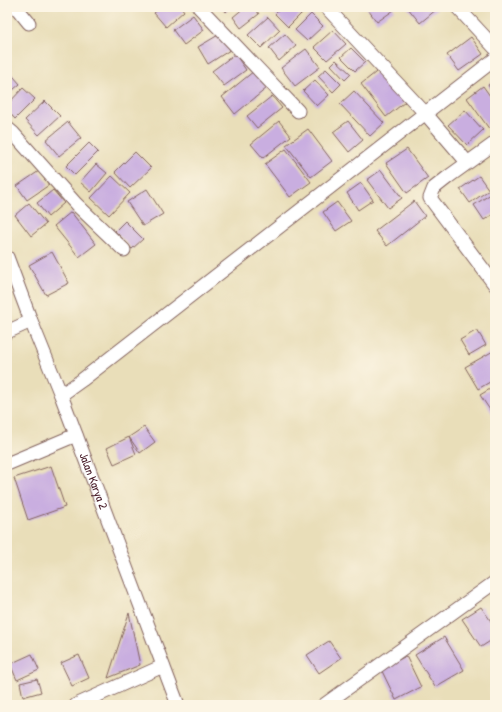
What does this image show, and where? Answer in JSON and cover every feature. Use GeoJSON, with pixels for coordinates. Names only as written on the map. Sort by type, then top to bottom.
{"type":"FeatureCollection","features":[{"type":"Feature","properties":{"kind":"street"},"geometry":{"type":"LineString","coordinates":[[16,7],[29,23]]}},
{"type":"Feature","properties":{"kind":"street"},"geometry":{"type":"LineString","coordinates":[[199,7],[298,110]]}},
{"type":"Feature","properties":{"kind":"street"},"geometry":{"type":"LineString","coordinates":[[326,7],[425,113],[467,162]]}},
{"type":"Feature","properties":{"kind":"street"},"geometry":{"type":"LineString","coordinates":[[457,7],[495,48]]}},
{"type":"Feature","properties":{"kind":"street"},"geometry":{"type":"LineString","coordinates":[[61,395],[89,375],[495,59]]}},
{"type":"Feature","properties":{"kind":"street"},"geometry":{"type":"LineString","coordinates":[[7,128],[76,204],[124,250]]}},
{"type":"Feature","properties":{"kind":"street"},"geometry":{"type":"LineString","coordinates":[[495,143],[467,162],[434,188],[430,198],[495,285]]}},
{"type":"Feature","properties":{"kind":"street","name":"Jalan Karya 2"},"geometry":{"type":"LineString","coordinates":[[7,257],[31,322],[61,395],[178,705]]}},
{"type":"Feature","properties":{"kind":"street"},"geometry":{"type":"LineString","coordinates":[[7,332],[31,322]]}},
{"type":"Feature","properties":{"kind":"street"},"geometry":{"type":"LineString","coordinates":[[7,464],[76,435]]}},
{"type":"Feature","properties":{"kind":"street"},"geometry":{"type":"LineString","coordinates":[[324,705],[495,582]]}},
{"type":"Feature","properties":{"kind":"street"},"geometry":{"type":"LineString","coordinates":[[76,705],[163,666]]}},
{"type":"Feature","properties":{"kind":"building"},"geometry":{"type":"Polygon","coordinates":[[[161,7],[181,7],[184,11],[166,27],[154,13],[161,7]]]}},
{"type":"Feature","properties":{"kind":"building"},"geometry":{"type":"Polygon","coordinates":[[[222,7],[231,7],[226,12],[222,7]]]}},
{"type":"Feature","properties":{"kind":"building"},"geometry":{"type":"Polygon","coordinates":[[[245,7],[254,7],[259,14],[241,28],[233,17],[245,7]]]}},
{"type":"Feature","properties":{"kind":"building"},"geometry":{"type":"Polygon","coordinates":[[[282,7],[308,7],[288,27],[275,14],[282,7]]]}},
{"type":"Feature","properties":{"kind":"building"},"geometry":{"type":"Polygon","coordinates":[[[366,7],[393,7],[394,10],[377,22],[366,7]]]}},
{"type":"Feature","properties":{"kind":"building"},"geometry":{"type":"Polygon","coordinates":[[[407,7],[436,7],[437,9],[420,23],[407,7]]]}},
{"type":"Feature","properties":{"kind":"building"},"geometry":{"type":"Polygon","coordinates":[[[311,14],[323,26],[307,41],[295,30],[311,14]]]}},
{"type":"Feature","properties":{"kind":"building"},"geometry":{"type":"Polygon","coordinates":[[[193,15],[204,30],[184,45],[173,30],[193,15]]]}},
{"type":"Feature","properties":{"kind":"building"},"geometry":{"type":"Polygon","coordinates":[[[268,17],[280,30],[261,48],[248,35],[268,17]]]}},
{"type":"Feature","properties":{"kind":"building"},"geometry":{"type":"Polygon","coordinates":[[[333,30],[346,44],[327,60],[314,47],[333,30]]]}},
{"type":"Feature","properties":{"kind":"building"},"geometry":{"type":"Polygon","coordinates":[[[220,34],[230,50],[208,64],[198,47],[220,34]]]}},
{"type":"Feature","properties":{"kind":"building"},"geometry":{"type":"Polygon","coordinates":[[[285,34],[296,46],[279,61],[269,48],[285,34]]]}},
{"type":"Feature","properties":{"kind":"building"},"geometry":{"type":"Polygon","coordinates":[[[471,37],[483,54],[459,71],[447,55],[471,37]]]}},
{"type":"Feature","properties":{"kind":"building"},"geometry":{"type":"Polygon","coordinates":[[[351,48],[365,62],[355,71],[341,57],[351,48]]]}},
{"type":"Feature","properties":{"kind":"building"},"geometry":{"type":"Polygon","coordinates":[[[306,49],[320,67],[295,86],[281,68],[306,49]]]}},
{"type":"Feature","properties":{"kind":"building"},"geometry":{"type":"Polygon","coordinates":[[[235,54],[246,70],[224,86],[212,71],[235,54]]]}},
{"type":"Feature","properties":{"kind":"building"},"geometry":{"type":"Polygon","coordinates":[[[336,60],[351,74],[345,80],[331,65],[336,60]]]}},
{"type":"Feature","properties":{"kind":"building"},"geometry":{"type":"Polygon","coordinates":[[[7,69],[20,84],[7,95],[7,69]]]}},
{"type":"Feature","properties":{"kind":"building"},"geometry":{"type":"Polygon","coordinates":[[[326,69],[341,84],[333,92],[318,76],[326,69]]]}},
{"type":"Feature","properties":{"kind":"building"},"geometry":{"type":"Polygon","coordinates":[[[380,69],[405,102],[386,117],[361,84],[380,69]]]}},
{"type":"Feature","properties":{"kind":"building"},"geometry":{"type":"Polygon","coordinates":[[[254,71],[267,88],[235,114],[222,97],[254,71]]]}},
{"type":"Feature","properties":{"kind":"building"},"geometry":{"type":"Polygon","coordinates":[[[315,80],[329,95],[317,106],[303,91],[315,80]]]}},
{"type":"Feature","properties":{"kind":"building"},"geometry":{"type":"Polygon","coordinates":[[[495,80],[495,96],[488,85],[495,80]]]}},
{"type":"Feature","properties":{"kind":"building"},"geometry":{"type":"Polygon","coordinates":[[[483,86],[495,103],[495,127],[490,130],[467,98],[483,86]]]}},
{"type":"Feature","properties":{"kind":"building"},"geometry":{"type":"Polygon","coordinates":[[[23,88],[35,99],[15,119],[7,110],[7,105],[23,88]]]}},
{"type":"Feature","properties":{"kind":"building"},"geometry":{"type":"Polygon","coordinates":[[[354,91],[384,123],[370,136],[340,104],[354,91]]]}},
{"type":"Feature","properties":{"kind":"building"},"geometry":{"type":"Polygon","coordinates":[[[272,96],[282,108],[257,128],[247,116],[272,96]]]}},
{"type":"Feature","properties":{"kind":"building"},"geometry":{"type":"Polygon","coordinates":[[[45,101],[60,116],[39,135],[25,120],[45,101]]]}},
{"type":"Feature","properties":{"kind":"building"},"geometry":{"type":"Polygon","coordinates":[[[465,110],[483,130],[467,145],[448,125],[465,110]]]}},
{"type":"Feature","properties":{"kind":"building"},"geometry":{"type":"Polygon","coordinates":[[[279,121],[291,136],[263,158],[251,144],[279,121]]]}},
{"type":"Feature","properties":{"kind":"building"},"geometry":{"type":"Polygon","coordinates":[[[348,121],[363,140],[349,152],[333,132],[348,121]]]}},
{"type":"Feature","properties":{"kind":"building"},"geometry":{"type":"Polygon","coordinates":[[[68,122],[81,138],[59,156],[46,140],[68,122]]]}},
{"type":"Feature","properties":{"kind":"building"},"geometry":{"type":"Polygon","coordinates":[[[308,129],[332,161],[311,177],[286,145],[308,129]]]}},
{"type":"Feature","properties":{"kind":"building"},"geometry":{"type":"Polygon","coordinates":[[[89,143],[98,152],[75,175],[66,166],[89,143]]]}},
{"type":"Feature","properties":{"kind":"building"},"geometry":{"type":"Polygon","coordinates":[[[286,149],[311,182],[290,197],[265,164],[286,149]]]}},
{"type":"Feature","properties":{"kind":"building"},"geometry":{"type":"Polygon","coordinates":[[[407,149],[428,178],[407,193],[386,163],[407,149]]]}},
{"type":"Feature","properties":{"kind":"building"},"geometry":{"type":"Polygon","coordinates":[[[135,152],[151,168],[130,188],[115,172],[135,152]]]}},
{"type":"Feature","properties":{"kind":"building"},"geometry":{"type":"Polygon","coordinates":[[[96,164],[107,173],[91,192],[80,182],[96,164]]]}},
{"type":"Feature","properties":{"kind":"building"},"geometry":{"type":"Polygon","coordinates":[[[381,170],[402,198],[388,208],[367,180],[381,170]]]}},
{"type":"Feature","properties":{"kind":"building"},"geometry":{"type":"Polygon","coordinates":[[[39,171],[49,185],[27,200],[17,186],[39,171]]]}},
{"type":"Feature","properties":{"kind":"building"},"geometry":{"type":"Polygon","coordinates":[[[112,176],[130,193],[109,215],[91,198],[112,176]]]}},
{"type":"Feature","properties":{"kind":"building"},"geometry":{"type":"Polygon","coordinates":[[[479,176],[489,190],[470,203],[460,189],[479,176]]]}},
{"type":"Feature","properties":{"kind":"building"},"geometry":{"type":"Polygon","coordinates":[[[361,183],[373,200],[358,210],[347,193],[361,183]]]}},
{"type":"Feature","properties":{"kind":"building"},"geometry":{"type":"Polygon","coordinates":[[[147,189],[163,214],[143,226],[127,202],[147,189]]]}},
{"type":"Feature","properties":{"kind":"building"},"geometry":{"type":"Polygon","coordinates":[[[53,190],[64,203],[48,217],[37,203],[53,190]]]}},
{"type":"Feature","properties":{"kind":"building"},"geometry":{"type":"Polygon","coordinates":[[[494,192],[495,213],[484,220],[474,205],[494,192]]]}},
{"type":"Feature","properties":{"kind":"building"},"geometry":{"type":"Polygon","coordinates":[[[414,201],[425,216],[387,246],[375,231],[414,201]]]}},
{"type":"Feature","properties":{"kind":"building"},"geometry":{"type":"Polygon","coordinates":[[[337,202],[351,221],[336,231],[323,212],[337,202]]]}},
{"type":"Feature","properties":{"kind":"building"},"geometry":{"type":"Polygon","coordinates":[[[29,203],[46,224],[31,236],[15,215],[29,203]]]}},
{"type":"Feature","properties":{"kind":"building"},"geometry":{"type":"Polygon","coordinates":[[[71,212],[96,244],[79,257],[54,226],[71,212]]]}},
{"type":"Feature","properties":{"kind":"building"},"geometry":{"type":"Polygon","coordinates":[[[125,221],[143,239],[132,249],[115,231],[125,221]]]}},
{"type":"Feature","properties":{"kind":"building"},"geometry":{"type":"Polygon","coordinates":[[[52,252],[69,283],[46,295],[29,265],[52,252]]]}},
{"type":"Feature","properties":{"kind":"building"},"geometry":{"type":"Polygon","coordinates":[[[477,330],[486,345],[469,355],[460,340],[477,330]]]}},
{"type":"Feature","properties":{"kind":"building"},"geometry":{"type":"Polygon","coordinates":[[[495,350],[495,379],[478,389],[465,367],[495,350]]]}},
{"type":"Feature","properties":{"kind":"building"},"geometry":{"type":"Polygon","coordinates":[[[495,386],[495,415],[494,416],[480,395],[495,386]]]}},
{"type":"Feature","properties":{"kind":"building"},"geometry":{"type":"Polygon","coordinates":[[[144,427],[155,442],[140,453],[129,437],[144,427]]]}},
{"type":"Feature","properties":{"kind":"building"},"geometry":{"type":"Polygon","coordinates":[[[129,437],[136,454],[114,464],[107,448],[129,437]]]}},
{"type":"Feature","properties":{"kind":"building"},"geometry":{"type":"Polygon","coordinates":[[[51,466],[65,507],[28,520],[14,478],[51,466]]]}},
{"type":"Feature","properties":{"kind":"building"},"geometry":{"type":"Polygon","coordinates":[[[481,607],[495,627],[495,638],[481,647],[462,619],[481,607]]]}},
{"type":"Feature","properties":{"kind":"building"},"geometry":{"type":"Polygon","coordinates":[[[129,613],[140,665],[108,678],[129,613]]]}},
{"type":"Feature","properties":{"kind":"building"},"geometry":{"type":"Polygon","coordinates":[[[444,637],[464,670],[435,687],[415,655],[444,637]]]}},
{"type":"Feature","properties":{"kind":"building"},"geometry":{"type":"Polygon","coordinates":[[[329,641],[341,658],[319,673],[307,655],[329,641]]]}},
{"type":"Feature","properties":{"kind":"building"},"geometry":{"type":"Polygon","coordinates":[[[32,654],[39,670],[17,680],[10,664],[32,654]]]}},
{"type":"Feature","properties":{"kind":"building"},"geometry":{"type":"Polygon","coordinates":[[[79,655],[89,678],[72,686],[61,663],[79,655]]]}},
{"type":"Feature","properties":{"kind":"building"},"geometry":{"type":"Polygon","coordinates":[[[406,656],[421,687],[396,700],[381,669],[406,656]]]}},
{"type":"Feature","properties":{"kind":"building"},"geometry":{"type":"Polygon","coordinates":[[[37,679],[41,692],[23,697],[20,683],[37,679]]]}}]}
